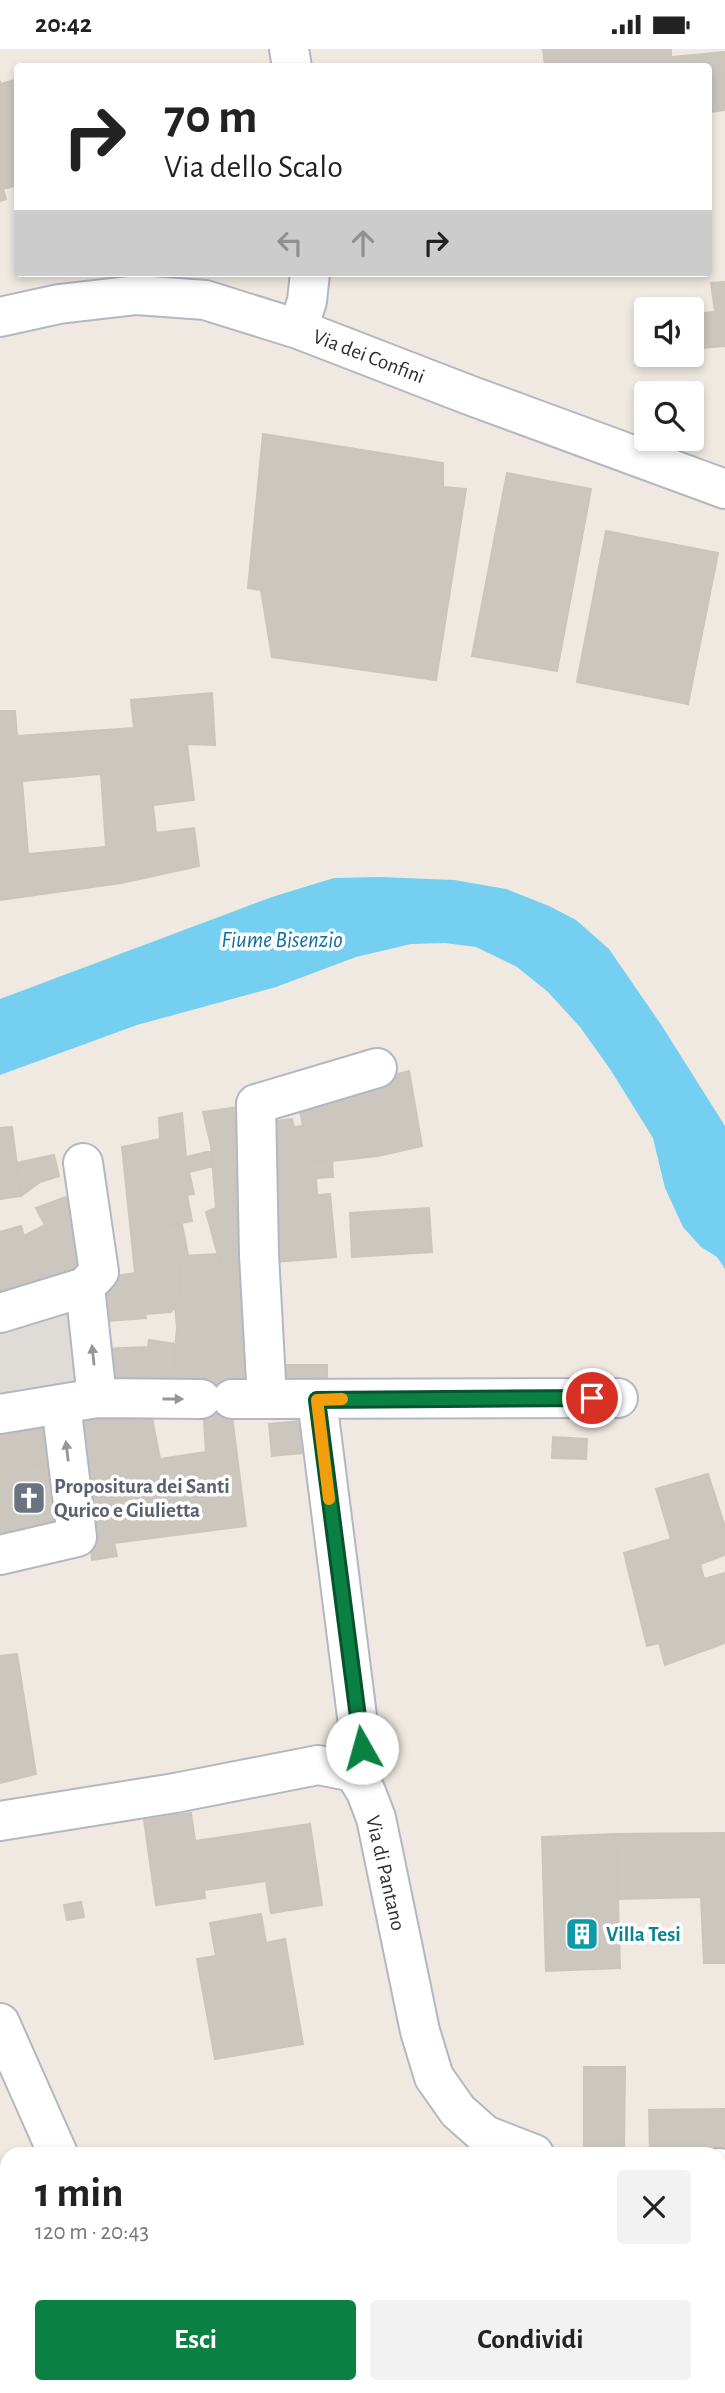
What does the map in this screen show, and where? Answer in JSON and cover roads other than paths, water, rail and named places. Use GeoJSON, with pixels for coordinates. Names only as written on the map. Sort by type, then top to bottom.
{"type":"FeatureCollection","features":[{"type":"Feature","properties":{"kind":"street"},"geometry":{"type":"LineString","coordinates":[[298,329],[309,277]]}},
{"type":"Feature","properties":{"kind":"street","name":"Via dei Confini"},"geometry":{"type":"LineString","coordinates":[[0,317],[60,304],[137,295],[205,300],[298,329],[725,489]]}},
{"type":"Feature","properties":{"kind":"street"},"geometry":{"type":"LineString","coordinates":[[233,1399],[256,1104],[377,1068]]}},
{"type":"Feature","properties":{"kind":"street"},"geometry":{"type":"LineString","coordinates":[[0,1313],[85,1287],[99,1272],[83,1163]]}},
{"type":"Feature","properties":{"kind":"street"},"geometry":{"type":"LineString","coordinates":[[0,1555],[77,1537],[79,1401],[85,1287]]}},
{"type":"Feature","properties":{"kind":"street"},"geometry":{"type":"LineString","coordinates":[[0,1414],[79,1401],[618,1398]]}},
{"type":"Feature","properties":{"kind":"street"},"geometry":{"type":"LineString","coordinates":[[0,1821],[175,1793],[318,1765],[354,1772],[362,1748],[317,1400]]}},
{"type":"Feature","properties":{"kind":"street","name":"Via di Pantano"},"geometry":{"type":"LineString","coordinates":[[354,1772],[366,1792],[376,1818],[420,2031],[434,2077],[458,2111],[485,2135],[516,2147]]}},
{"type":"Feature","properties":{"kind":"street"},"geometry":{"type":"LineString","coordinates":[[1,2027],[55,2147]]}},
{"type":"Feature","properties":{"kind":"water","name":"Fiume Bisenzio"},"geometry":{"type":"Polygon","coordinates":[[[334,878],[454,880],[506,889],[576,920],[609,949],[662,1026],[725,1126],[725,1269],[717,1257],[701,1247],[683,1227],[665,1188],[653,1138],[580,1027],[548,992],[517,967],[476,947],[445,943],[411,944],[356,957],[276,987],[137,1025],[0,1075],[0,999],[272,897],[334,878]]]}},
{"type":"Feature","properties":{"kind":"place","name":"Propositura dei Santi Qurico e Giulietta"},"geometry":{"type":"Point","coordinates":[29,1498]}},
{"type":"Feature","properties":{"kind":"place","name":"Villa Tesi"},"geometry":{"type":"Point","coordinates":[582,1934]}}]}
